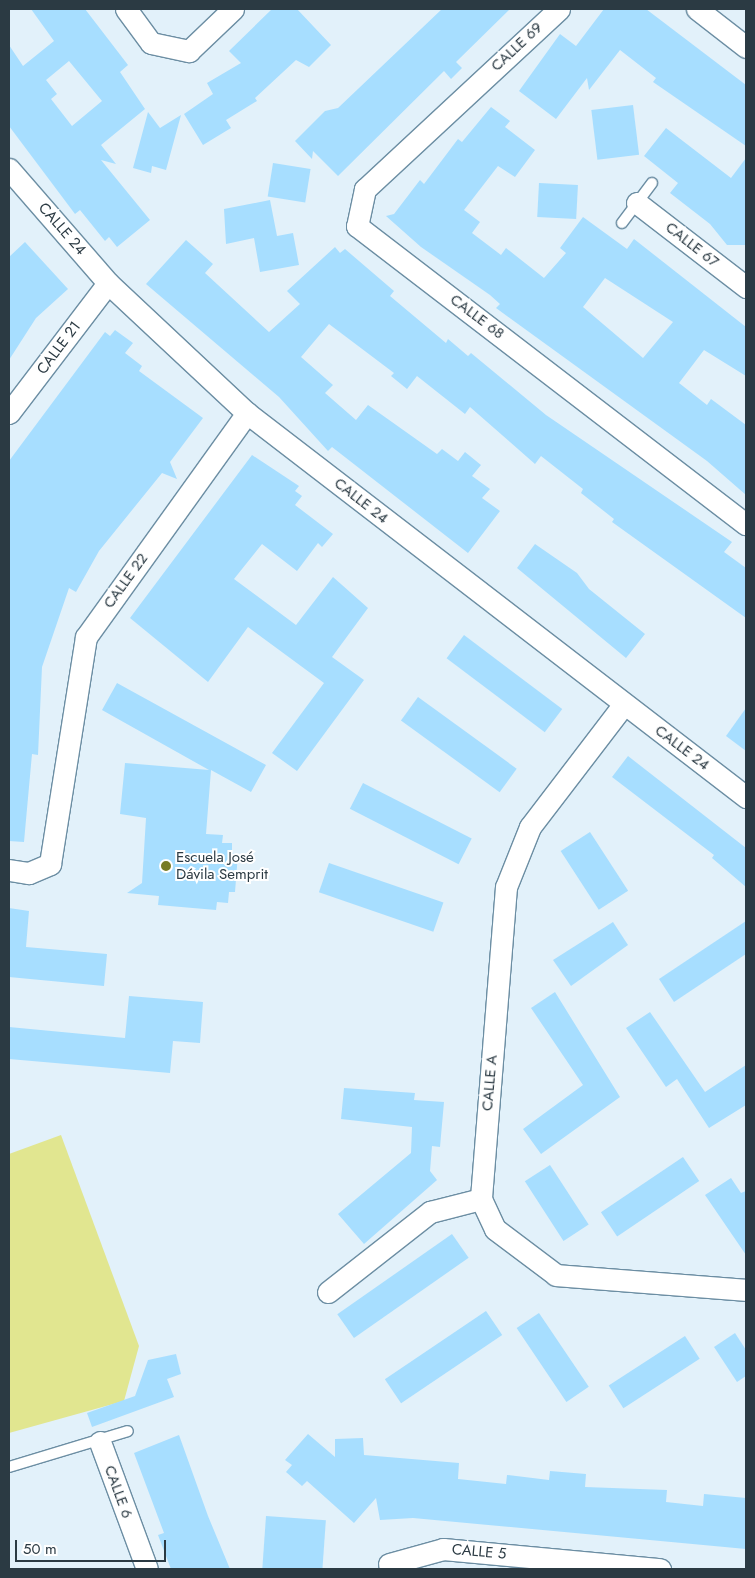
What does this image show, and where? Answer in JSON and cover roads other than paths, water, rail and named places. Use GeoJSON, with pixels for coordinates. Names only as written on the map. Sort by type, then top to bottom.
{"type":"FeatureCollection","features":[{"type":"Feature","properties":{"kind":"street"},"geometry":{"type":"LineString","coordinates":[[126,9],[151,43],[189,51],[233,9]]}},
{"type":"Feature","properties":{"kind":"street","name":"CALLE 69"},"geometry":{"type":"LineString","coordinates":[[476,86],[559,9]]}},
{"type":"Feature","properties":{"kind":"street"},"geometry":{"type":"LineString","coordinates":[[697,9],[746,47]]}},
{"type":"Feature","properties":{"kind":"street","name":"CALLE 68"},"geometry":{"type":"LineString","coordinates":[[476,86],[365,189],[357,226],[746,524]]}},
{"type":"Feature","properties":{"kind":"street","name":"CALLE 24"},"geometry":{"type":"LineString","coordinates":[[9,169],[108,283],[247,413],[746,797]]}},
{"type":"Feature","properties":{"kind":"street","name":"CALLE 67"},"geometry":{"type":"LineString","coordinates":[[637,203],[746,287]]}},
{"type":"Feature","properties":{"kind":"street","name":"CALLE 21"},"geometry":{"type":"LineString","coordinates":[[9,413],[108,283]]}},
{"type":"Feature","properties":{"kind":"street","name":"CALLE 22"},"geometry":{"type":"LineString","coordinates":[[9,870],[29,873],[50,864],[86,637],[247,413]]}},
{"type":"Feature","properties":{"kind":"street","name":"CALLE A"},"geometry":{"type":"LineString","coordinates":[[481,1199],[506,887],[530,827],[624,704]]}},
{"type":"Feature","properties":{"kind":"street"},"geometry":{"type":"LineString","coordinates":[[328,1292],[430,1212],[481,1199],[496,1229],[556,1274],[746,1290]]}},
{"type":"Feature","properties":{"kind":"street","name":"CALLE 6"},"geometry":{"type":"LineString","coordinates":[[100,1442],[147,1569]]}},
{"type":"Feature","properties":{"kind":"street","name":"CALLE 5"},"geometry":{"type":"LineString","coordinates":[[389,1564],[443,1549],[660,1569]]}},
{"type":"Feature","properties":{"kind":"lane"},"geometry":{"type":"LineString","coordinates":[[622,223],[652,183]]}},
{"type":"Feature","properties":{"kind":"lane"},"geometry":{"type":"LineString","coordinates":[[9,1468],[100,1442],[128,1431]]}},
{"type":"Feature","properties":{"kind":"place","name":"Escuela José Dávila Semprit"},"geometry":{"type":"Point","coordinates":[166,866]}}]}
